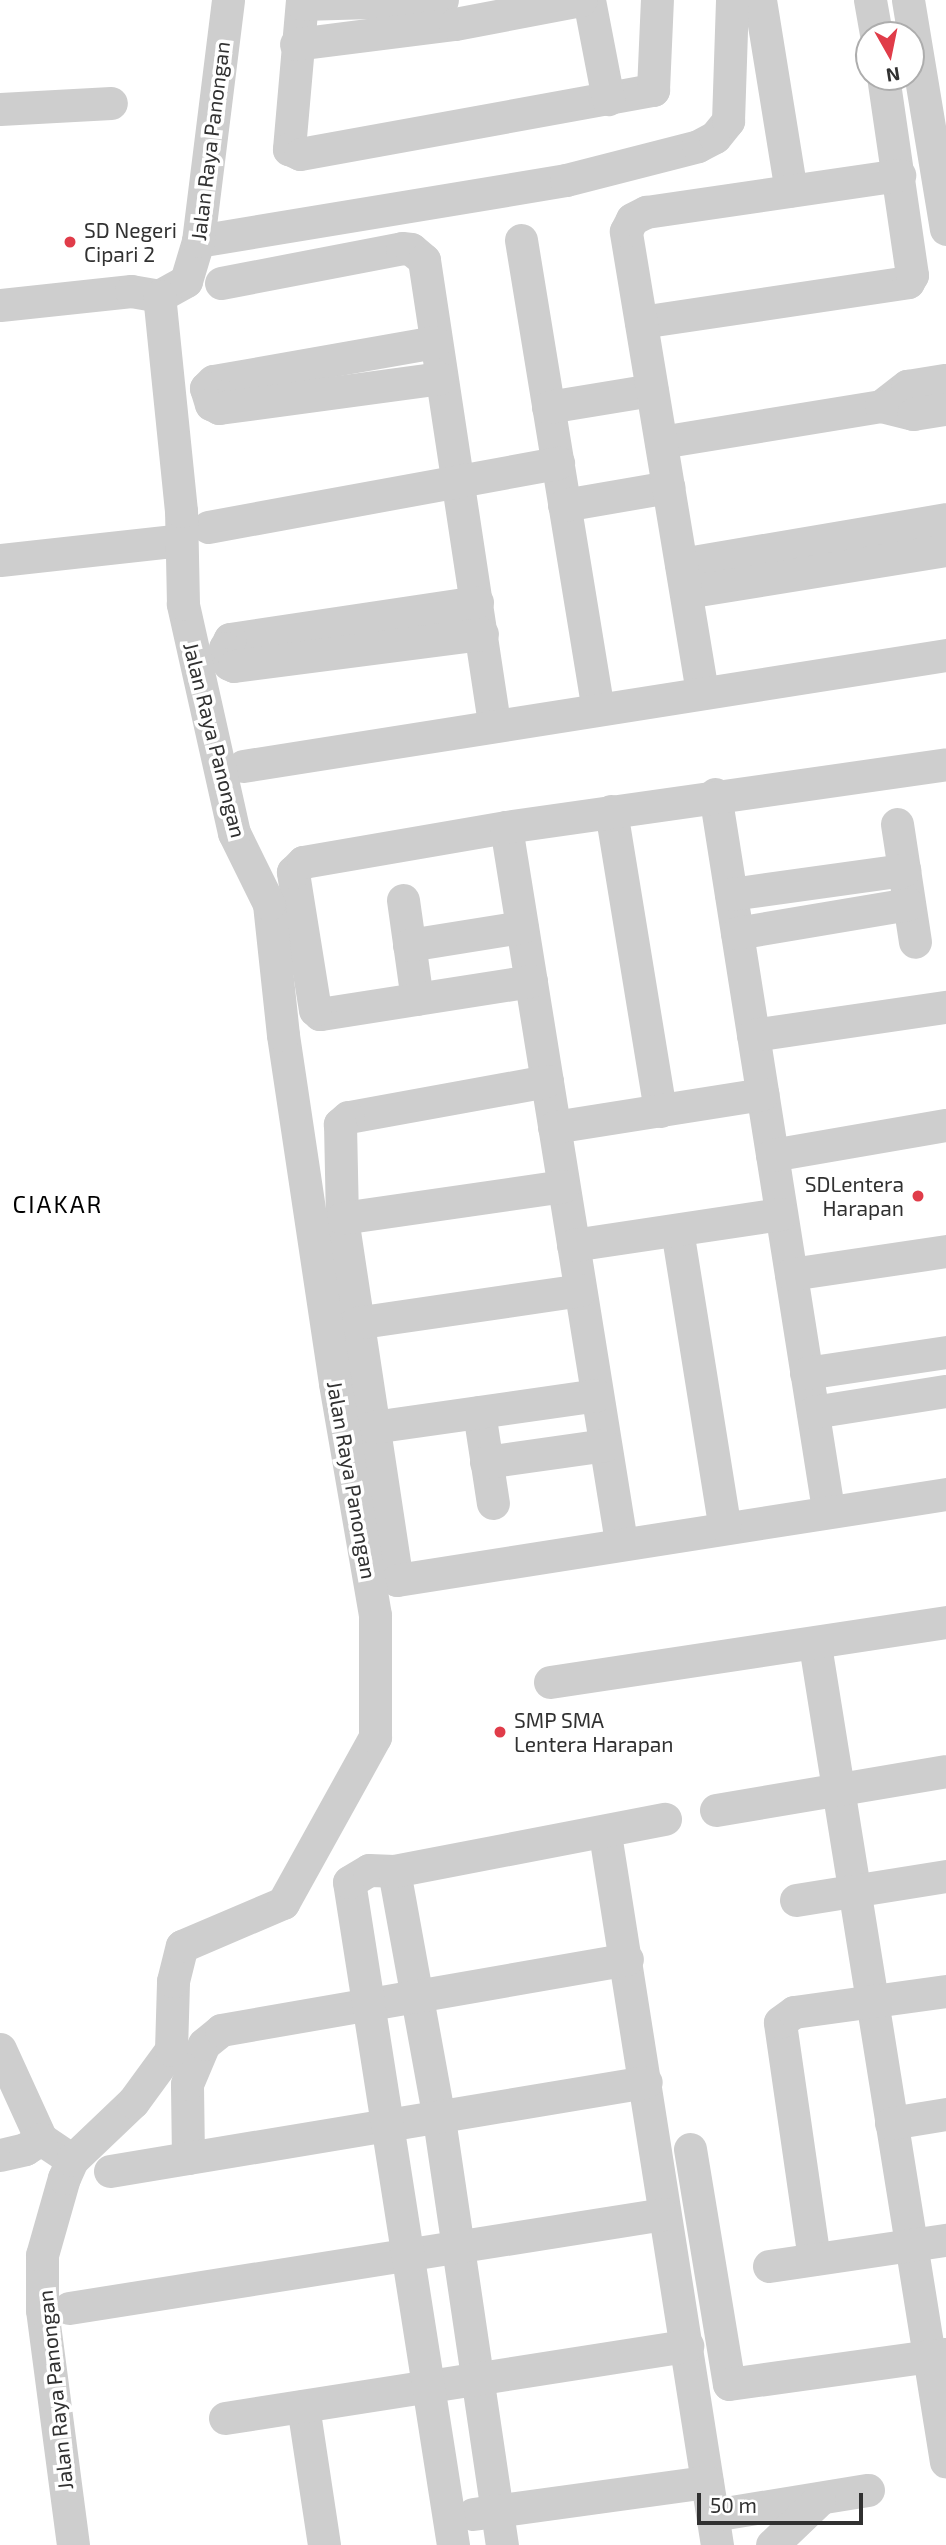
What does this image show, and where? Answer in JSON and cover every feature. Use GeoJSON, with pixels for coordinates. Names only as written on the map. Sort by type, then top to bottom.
{"type":"FeatureCollection","features":[{"type":"Feature","properties":{"kind":"street","name":"Jalan Raya Panongan"},"geometry":{"type":"LineString","coordinates":[[73,2545],[42,2310],[42,2269],[54,2211],[72,2160],[133,2102],[171,2050],[173,1981],[182,1946],[283,1903],[346,1785],[370,1752],[375,1737],[375,1615],[323,1303],[283,1035],[269,904],[234,833],[190,651],[195,533],[173,288],[198,241],[228,0]]}},
{"type":"Feature","properties":{"kind":"street"},"geometry":{"type":"LineString","coordinates":[[581,0],[450,8],[302,2],[296,44],[289,149],[293,153],[653,90],[657,0]]}},
{"type":"Feature","properties":{"kind":"street"},"geometry":{"type":"LineString","coordinates":[[589,0],[608,99]]}},
{"type":"Feature","properties":{"kind":"street"},"geometry":{"type":"LineString","coordinates":[[198,241],[566,180],[698,146],[715,137],[728,121],[732,0]]}},
{"type":"Feature","properties":{"kind":"street"},"geometry":{"type":"LineString","coordinates":[[760,0],[791,191]]}},
{"type":"Feature","properties":{"kind":"street"},"geometry":{"type":"LineString","coordinates":[[870,0],[874,21]]}},
{"type":"Feature","properties":{"kind":"street"},"geometry":{"type":"LineString","coordinates":[[908,0],[946,229]]}},
{"type":"Feature","properties":{"kind":"street"},"geometry":{"type":"LineString","coordinates":[[296,44],[450,8]]}},
{"type":"Feature","properties":{"kind":"street"},"geometry":{"type":"LineString","coordinates":[[641,322],[908,282],[912,275],[885,91]]}},
{"type":"Feature","properties":{"kind":"street"},"geometry":{"type":"LineString","coordinates":[[0,109],[111,103]]}},
{"type":"Feature","properties":{"kind":"street"},"geometry":{"type":"LineString","coordinates":[[702,692],[626,231],[632,219],[646,212],[899,175]]}},
{"type":"Feature","properties":{"kind":"street"},"geometry":{"type":"LineString","coordinates":[[521,240],[598,709]]}},
{"type":"Feature","properties":{"kind":"street"},"geometry":{"type":"LineString","coordinates":[[221,283],[411,248],[424,260],[454,481],[477,601],[494,725]]}},
{"type":"Feature","properties":{"kind":"street"},"geometry":{"type":"LineString","coordinates":[[0,305],[173,288]]}},
{"type":"Feature","properties":{"kind":"street"},"geometry":{"type":"LineString","coordinates":[[435,342],[213,381],[206,388],[211,404],[219,408],[440,378]]}},
{"type":"Feature","properties":{"kind":"street"},"geometry":{"type":"LineString","coordinates":[[881,407],[907,386],[946,380]]}},
{"type":"Feature","properties":{"kind":"street"},"geometry":{"type":"LineString","coordinates":[[548,407],[652,390]]}},
{"type":"Feature","properties":{"kind":"street"},"geometry":{"type":"LineString","coordinates":[[661,442],[881,407],[913,414],[946,409]]}},
{"type":"Feature","properties":{"kind":"street"},"geometry":{"type":"LineString","coordinates":[[0,560],[195,533],[558,463]]}},
{"type":"Feature","properties":{"kind":"street"},"geometry":{"type":"LineString","coordinates":[[564,505],[668,487]]}},
{"type":"Feature","properties":{"kind":"street"},"geometry":{"type":"LineString","coordinates":[[684,578],[946,519]]}},
{"type":"Feature","properties":{"kind":"street"},"geometry":{"type":"LineString","coordinates":[[684,578],[946,551]]}},
{"type":"Feature","properties":{"kind":"street"},"geometry":{"type":"LineString","coordinates":[[477,601],[230,639],[225,648],[229,664],[234,666],[482,634]]}},
{"type":"Feature","properties":{"kind":"street"},"geometry":{"type":"LineString","coordinates":[[243,766],[702,692],[946,656]]}},
{"type":"Feature","properties":{"kind":"street"},"geometry":{"type":"LineString","coordinates":[[531,981],[317,1012],[293,872],[303,862],[506,827],[715,794],[946,764]]}},
{"type":"Feature","properties":{"kind":"street"},"geometry":{"type":"LineString","coordinates":[[715,794],[828,1509]]}},
{"type":"Feature","properties":{"kind":"street"},"geometry":{"type":"LineString","coordinates":[[611,811],[660,1111]]}},
{"type":"Feature","properties":{"kind":"street"},"geometry":{"type":"LineString","coordinates":[[897,824],[915,942]]}},
{"type":"Feature","properties":{"kind":"street"},"geometry":{"type":"LineString","coordinates":[[506,827],[621,1542]]}},
{"type":"Feature","properties":{"kind":"street"},"geometry":{"type":"LineString","coordinates":[[731,894],[904,870]]}},
{"type":"Feature","properties":{"kind":"street"},"geometry":{"type":"LineString","coordinates":[[403,900],[417,999]]}},
{"type":"Feature","properties":{"kind":"street"},"geometry":{"type":"LineString","coordinates":[[737,933],[909,904]]}},
{"type":"Feature","properties":{"kind":"street"},"geometry":{"type":"LineString","coordinates":[[410,944],[522,927]]}},
{"type":"Feature","properties":{"kind":"street"},"geometry":{"type":"LineString","coordinates":[[753,1035],[946,1007]]}},
{"type":"Feature","properties":{"kind":"street"},"geometry":{"type":"LineString","coordinates":[[547,1081],[348,1117],[340,1124],[337,1136],[342,1218],[355,1323],[397,1580],[724,1525],[946,1493]]}},
{"type":"Feature","properties":{"kind":"street"},"geometry":{"type":"LineString","coordinates":[[554,1128],[762,1094]]}},
{"type":"Feature","properties":{"kind":"street"},"geometry":{"type":"LineString","coordinates":[[772,1155],[946,1125]]}},
{"type":"Feature","properties":{"kind":"street"},"geometry":{"type":"LineString","coordinates":[[342,1218],[563,1186]]}},
{"type":"Feature","properties":{"kind":"street"},"geometry":{"type":"LineString","coordinates":[[573,1245],[781,1214]]}},
{"type":"Feature","properties":{"kind":"street"},"geometry":{"type":"LineString","coordinates":[[677,1230],[724,1525]]}},
{"type":"Feature","properties":{"kind":"street"},"geometry":{"type":"LineString","coordinates":[[791,1275],[946,1251]]}},
{"type":"Feature","properties":{"kind":"street"},"geometry":{"type":"LineString","coordinates":[[355,1323],[580,1290]]}},
{"type":"Feature","properties":{"kind":"street"},"geometry":{"type":"LineString","coordinates":[[806,1373],[946,1352]]}},
{"type":"Feature","properties":{"kind":"street"},"geometry":{"type":"LineString","coordinates":[[813,1412],[946,1391]]}},
{"type":"Feature","properties":{"kind":"street"},"geometry":{"type":"LineString","coordinates":[[373,1427],[597,1395]]}},
{"type":"Feature","properties":{"kind":"street"},"geometry":{"type":"LineString","coordinates":[[479,1412],[493,1503]]}},
{"type":"Feature","properties":{"kind":"street"},"geometry":{"type":"LineString","coordinates":[[486,1462],[605,1445]]}},
{"type":"Feature","properties":{"kind":"street"},"geometry":{"type":"LineString","coordinates":[[550,1682],[815,1645],[946,1622]]}},
{"type":"Feature","properties":{"kind":"street"},"geometry":{"type":"LineString","coordinates":[[815,1645],[911,2245],[938,2356],[946,2462]]}},
{"type":"Feature","properties":{"kind":"street"},"geometry":{"type":"LineString","coordinates":[[716,1810],[946,1771]]}},
{"type":"Feature","properties":{"kind":"street"},"geometry":{"type":"LineString","coordinates":[[666,1819],[605,1833],[394,1871],[369,1870],[349,1882],[366,2001],[410,2255],[451,2531],[496,2511],[706,2482]]}},
{"type":"Feature","properties":{"kind":"street"},"geometry":{"type":"LineString","coordinates":[[605,1833],[628,1959],[664,2214],[715,2530],[819,2500],[868,2490]]}},
{"type":"Feature","properties":{"kind":"street"},"geometry":{"type":"LineString","coordinates":[[394,1871],[439,2119],[502,2545]]}},
{"type":"Feature","properties":{"kind":"street"},"geometry":{"type":"LineString","coordinates":[[796,1900],[946,1876]]}},
{"type":"Feature","properties":{"kind":"street"},"geometry":{"type":"LineString","coordinates":[[188,2158],[187,2084],[194,2062],[212,2035],[366,2001],[628,1959]]}},
{"type":"Feature","properties":{"kind":"street"},"geometry":{"type":"LineString","coordinates":[[814,2259],[780,2022],[794,2012],[946,1991]]}},
{"type":"Feature","properties":{"kind":"street"},"geometry":{"type":"LineString","coordinates":[[0,2049],[41,2139],[72,2160]]}},
{"type":"Feature","properties":{"kind":"street"},"geometry":{"type":"LineString","coordinates":[[110,2171],[439,2119],[646,2082]]}},
{"type":"Feature","properties":{"kind":"street"},"geometry":{"type":"LineString","coordinates":[[891,2123],[946,2114]]}},
{"type":"Feature","properties":{"kind":"street"},"geometry":{"type":"LineString","coordinates":[[0,2155],[26,2149],[41,2139]]}},
{"type":"Feature","properties":{"kind":"street"},"geometry":{"type":"LineString","coordinates":[[690,2149],[729,2384],[938,2356]]}},
{"type":"Feature","properties":{"kind":"street"},"geometry":{"type":"LineString","coordinates":[[68,2308],[664,2214]]}},
{"type":"Feature","properties":{"kind":"street"},"geometry":{"type":"LineString","coordinates":[[769,2266],[946,2240]]}},
{"type":"Feature","properties":{"kind":"street"},"geometry":{"type":"LineString","coordinates":[[225,2418],[687,2346]]}},
{"type":"Feature","properties":{"kind":"street"},"geometry":{"type":"LineString","coordinates":[[303,2406],[324,2545]]}},
{"type":"Feature","properties":{"kind":"street"},"geometry":{"type":"LineString","coordinates":[[772,2545],[819,2500]]}},
{"type":"Feature","properties":{"kind":"place","name":"SD Negeri Cipari 2"},"geometry":{"type":"Point","coordinates":[70,242]}},
{"type":"Feature","properties":{"kind":"place","name":"SDLentera Harapan"},"geometry":{"type":"Point","coordinates":[918,1196]}},
{"type":"Feature","properties":{"kind":"place","name":"SMP SMA Lentera Harapan"},"geometry":{"type":"Point","coordinates":[500,1732]}},
{"type":"Feature","properties":{"kind":"district","name":"CIAKAR"},"geometry":{"type":"Point","coordinates":[58,1204]}}]}
